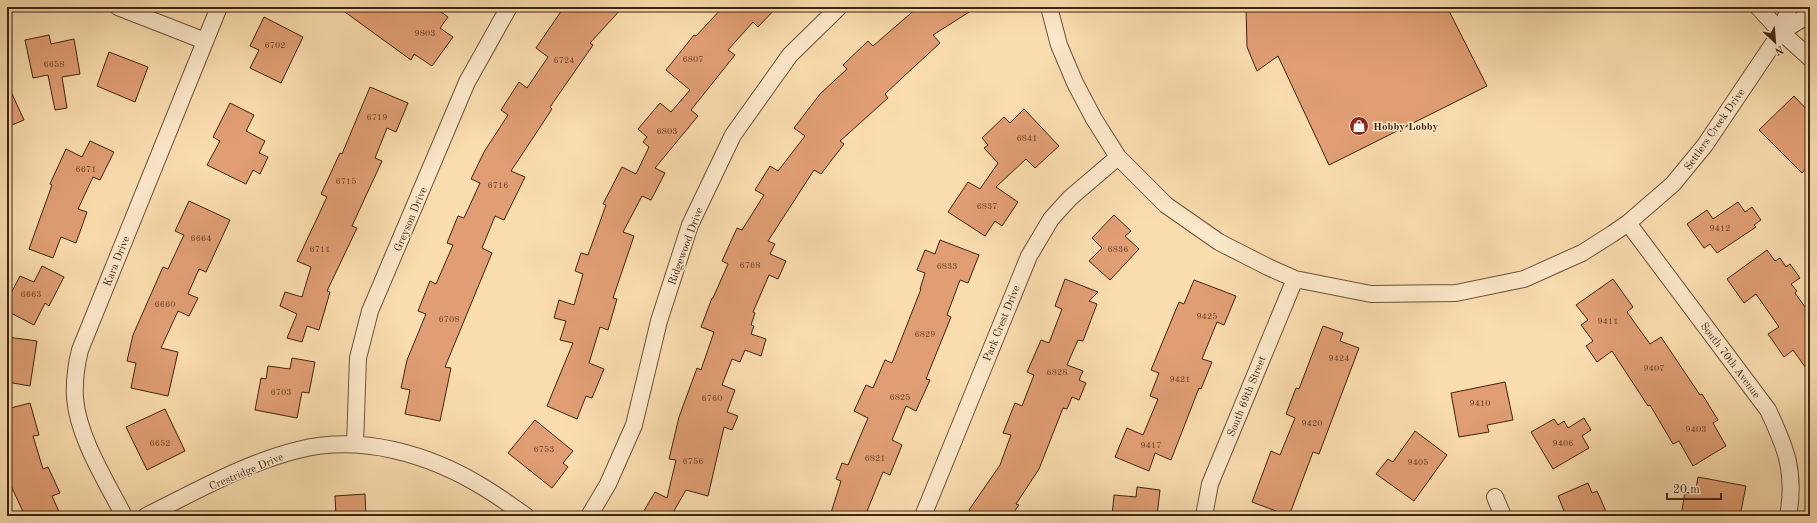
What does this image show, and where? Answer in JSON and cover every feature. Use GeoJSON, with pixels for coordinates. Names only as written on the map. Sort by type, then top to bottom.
{"type":"FeatureCollection","features":[{"type":"Feature","properties":{"kind":"street"},"geometry":{"type":"LineString","coordinates":[[118,7],[204,41]]}},
{"type":"Feature","properties":{"kind":"street","name":"Kara Drive"},"geometry":{"type":"LineString","coordinates":[[124,516],[94,458],[78,414],[75,400],[76,369],[80,350],[219,7]]}},
{"type":"Feature","properties":{"kind":"street","name":"Greyson Drive"},"geometry":{"type":"LineString","coordinates":[[355,444],[358,358],[370,311],[467,82],[509,7]]}},
{"type":"Feature","properties":{"kind":"street","name":"Ridgewood Drive"},"geometry":{"type":"LineString","coordinates":[[589,516],[608,484],[634,425],[659,321],[690,225],[733,135],[790,55],[839,7]]}},
{"type":"Feature","properties":{"kind":"street","name":"Settlers Creek Drive"},"geometry":{"type":"LineString","coordinates":[[1049,7],[1059,44],[1075,83],[1094,119],[1118,157],[1166,205],[1219,242],[1295,279],[1372,294],[1456,293],[1524,279],[1582,253],[1628,223],[1673,184],[1705,146],[1781,32],[1789,7]]}},
{"type":"Feature","properties":{"kind":"street"},"geometry":{"type":"LineString","coordinates":[[1758,7],[1781,32],[1810,58]]}},
{"type":"Feature","properties":{"kind":"street","name":"Settlers Creek Drive"},"geometry":{"type":"LineString","coordinates":[[1781,32],[1810,14]]}},
{"type":"Feature","properties":{"kind":"street","name":"Park Crest Drive"},"geometry":{"type":"LineString","coordinates":[[923,516],[1029,256],[1051,219],[1070,198],[1118,157]]}},
{"type":"Feature","properties":{"kind":"street","name":"South 70th Avenue"},"geometry":{"type":"LineString","coordinates":[[1628,223],[1768,410],[1783,441],[1791,472],[1788,516]]}},
{"type":"Feature","properties":{"kind":"street","name":"South 69th Street"},"geometry":{"type":"LineString","coordinates":[[1204,516],[1210,484],[1295,279]]}},
{"type":"Feature","properties":{"kind":"street","name":"Crestridge Drive"},"geometry":{"type":"LineString","coordinates":[[146,516],[240,471],[271,458],[299,450],[355,444],[388,449],[437,464],[483,487],[526,516]]}},
{"type":"Feature","properties":{"kind":"street"},"geometry":{"type":"LineString","coordinates":[[1495,497],[1503,516]]}},
{"type":"Feature","properties":{"kind":"building"},"geometry":{"type":"Polygon","coordinates":[[[338,7],[434,7],[448,17],[440,28],[453,37],[432,66],[414,54],[411,60],[338,7]]]}},
{"type":"Feature","properties":{"kind":"building"},"geometry":{"type":"Polygon","coordinates":[[[564,7],[623,7],[590,43],[593,45],[550,107],[552,109],[511,171],[525,177],[504,220],[495,216],[482,248],[492,253],[445,367],[451,368],[440,421],[405,414],[410,390],[401,388],[407,360],[426,314],[418,311],[430,281],[436,284],[453,245],[447,243],[458,216],[464,218],[480,183],[471,179],[484,152],[508,115],[501,110],[519,82],[527,88],[548,57],[536,48],[564,7]]]}},
{"type":"Feature","properties":{"kind":"building"},"geometry":{"type":"Polygon","coordinates":[[[723,7],[777,7],[758,27],[753,22],[728,50],[735,55],[691,110],[698,116],[655,168],[665,173],[651,200],[642,196],[623,232],[634,236],[613,298],[617,299],[608,330],[600,327],[589,363],[604,369],[592,398],[586,396],[577,419],[547,406],[573,343],[560,340],[566,321],[554,318],[559,300],[574,305],[583,274],[575,271],[581,253],[588,255],[606,205],[603,204],[622,167],[636,174],[649,147],[643,142],[647,137],[638,129],[660,103],[671,112],[690,90],[666,70],[694,35],[696,36],[723,7]]]}},
{"type":"Feature","properties":{"kind":"building"},"geometry":{"type":"Polygon","coordinates":[[[918,7],[977,7],[933,35],[940,43],[885,94],[888,98],[840,141],[844,144],[821,174],[814,170],[768,241],[775,244],[770,254],[786,261],[778,279],[769,275],[753,312],[755,313],[751,325],[754,326],[751,334],[766,339],[761,356],[745,350],[740,362],[732,359],[722,385],[735,390],[727,412],[738,416],[732,430],[724,427],[708,496],[686,490],[671,516],[641,516],[655,492],[667,498],[676,460],[669,459],[679,417],[697,368],[701,370],[714,332],[701,327],[712,298],[728,264],[722,261],[737,228],[742,230],[764,195],[755,190],[770,166],[778,171],[805,136],[794,128],[820,94],[847,69],[843,65],[868,41],[873,46],[918,7]]]}},
{"type":"Feature","properties":{"kind":"building","name":"Hobby Lobby"},"geometry":{"type":"Polygon","coordinates":[[[1246,7],[1447,7],[1487,86],[1329,165],[1278,56],[1257,71],[1247,47],[1246,7]]]}},
{"type":"Feature","properties":{"kind":"building"},"geometry":{"type":"Polygon","coordinates":[[[264,17],[303,37],[281,83],[250,68],[259,50],[250,46],[264,17]]]}},
{"type":"Feature","properties":{"kind":"building"},"geometry":{"type":"Polygon","coordinates":[[[49,35],[51,44],[74,39],[80,74],[62,77],[67,108],[55,110],[48,75],[33,78],[25,40],[49,35]]]}},
{"type":"Feature","properties":{"kind":"building"},"geometry":{"type":"Polygon","coordinates":[[[109,52],[148,67],[135,102],[97,86],[109,52]]]}},
{"type":"Feature","properties":{"kind":"building"},"geometry":{"type":"Polygon","coordinates":[[[7,83],[24,120],[7,127],[7,83]]]}},
{"type":"Feature","properties":{"kind":"building"},"geometry":{"type":"Polygon","coordinates":[[[370,87],[408,103],[396,132],[387,128],[375,158],[382,161],[352,226],[357,228],[327,291],[330,292],[319,330],[307,326],[302,342],[287,338],[297,314],[280,306],[285,292],[302,297],[311,267],[297,261],[327,197],[321,194],[340,153],[342,154],[370,87]]]}},
{"type":"Feature","properties":{"kind":"building"},"geometry":{"type":"Polygon","coordinates":[[[1794,96],[1810,113],[1810,164],[1802,173],[1759,130],[1794,96]]]}},
{"type":"Feature","properties":{"kind":"building"},"geometry":{"type":"Polygon","coordinates":[[[230,103],[254,115],[246,131],[265,141],[259,153],[268,157],[260,174],[253,170],[246,184],[207,165],[220,141],[213,137],[230,103]]]}},
{"type":"Feature","properties":{"kind":"building"},"geometry":{"type":"Polygon","coordinates":[[[1024,109],[1059,146],[1035,168],[1026,159],[996,187],[1018,202],[1002,226],[995,221],[985,236],[948,212],[968,182],[980,189],[998,163],[984,148],[988,145],[982,138],[1004,117],[1010,123],[1024,109]]]}},
{"type":"Feature","properties":{"kind":"building"},"geometry":{"type":"Polygon","coordinates":[[[90,141],[114,152],[100,180],[93,177],[78,209],[87,212],[76,243],[61,237],[53,258],[29,249],[52,185],[50,184],[66,149],[82,157],[90,141]]]}},
{"type":"Feature","properties":{"kind":"building"},"geometry":{"type":"Polygon","coordinates":[[[189,201],[230,220],[206,272],[199,269],[188,294],[198,298],[189,316],[178,311],[161,348],[178,352],[168,396],[131,388],[136,363],[127,361],[133,335],[163,267],[168,269],[184,235],[175,231],[189,201]]]}},
{"type":"Feature","properties":{"kind":"building"},"geometry":{"type":"Polygon","coordinates":[[[1738,202],[1745,212],[1752,207],[1761,220],[1754,225],[1756,227],[1717,253],[1710,244],[1704,248],[1687,224],[1707,210],[1713,219],[1738,202]]]}},
{"type":"Feature","properties":{"kind":"building"},"geometry":{"type":"Polygon","coordinates":[[[1114,215],[1131,231],[1125,236],[1139,249],[1110,280],[1089,261],[1102,248],[1092,238],[1114,215]]]}},
{"type":"Feature","properties":{"kind":"building"},"geometry":{"type":"Polygon","coordinates":[[[940,240],[979,255],[968,283],[960,280],[947,315],[951,317],[926,379],[930,380],[916,411],[906,406],[892,440],[902,445],[890,475],[883,472],[865,516],[830,516],[841,481],[836,479],[842,463],[848,465],[868,418],[854,411],[866,385],[873,388],[885,360],[892,363],[921,289],[925,273],[917,270],[925,250],[935,254],[940,240]]]}},
{"type":"Feature","properties":{"kind":"building"},"geometry":{"type":"Polygon","coordinates":[[[1767,250],[1775,261],[1780,258],[1786,267],[1790,264],[1800,278],[1791,284],[1797,291],[1795,293],[1810,314],[1810,374],[1793,350],[1784,357],[1768,334],[1779,327],[1756,294],[1744,303],[1727,279],[1767,250]]]}},
{"type":"Feature","properties":{"kind":"building"},"geometry":{"type":"Polygon","coordinates":[[[42,266],[64,277],[49,306],[45,303],[34,325],[7,311],[7,301],[20,276],[34,282],[42,266]]]}},
{"type":"Feature","properties":{"kind":"building"},"geometry":{"type":"Polygon","coordinates":[[[1065,279],[1098,292],[1089,301],[1097,304],[1083,341],[1078,340],[1067,365],[1083,371],[1079,380],[1086,383],[1079,400],[1072,397],[1067,409],[1063,408],[1039,469],[1016,504],[1019,505],[1011,516],[978,516],[969,510],[1000,465],[1011,435],[1003,433],[1015,403],[1022,406],[1034,375],[1027,372],[1041,340],[1049,343],[1062,309],[1055,306],[1065,279]]]}},
{"type":"Feature","properties":{"kind":"building"},"geometry":{"type":"Polygon","coordinates":[[[1613,279],[1633,307],[1627,312],[1650,344],[1661,337],[1700,395],[1702,394],[1718,420],[1713,423],[1726,446],[1693,466],[1679,441],[1673,444],[1650,405],[1648,406],[1612,351],[1597,362],[1586,346],[1593,341],[1581,325],[1588,320],[1576,305],[1613,279]]]}},
{"type":"Feature","properties":{"kind":"building"},"geometry":{"type":"Polygon","coordinates":[[[1194,280],[1236,296],[1224,325],[1217,322],[1202,359],[1212,362],[1201,389],[1199,388],[1171,460],[1155,453],[1149,471],[1115,457],[1127,428],[1143,435],[1158,399],[1150,396],[1159,373],[1151,370],[1179,302],[1184,304],[1194,280]]]}},
{"type":"Feature","properties":{"kind":"building"},"geometry":{"type":"Polygon","coordinates":[[[1323,326],[1343,333],[1340,341],[1359,348],[1319,454],[1313,452],[1289,516],[1252,502],[1271,451],[1280,455],[1295,418],[1286,414],[1296,388],[1299,389],[1323,326]]]}},
{"type":"Feature","properties":{"kind":"building"},"geometry":{"type":"Polygon","coordinates":[[[7,337],[37,341],[30,386],[7,382],[7,337]]]}},
{"type":"Feature","properties":{"kind":"building"},"geometry":{"type":"Polygon","coordinates":[[[292,358],[315,362],[309,393],[302,392],[297,418],[255,410],[261,378],[266,379],[268,366],[290,369],[292,358]]]}},
{"type":"Feature","properties":{"kind":"building"},"geometry":{"type":"Polygon","coordinates":[[[1505,382],[1513,420],[1487,425],[1489,432],[1459,437],[1451,393],[1505,382]]]}},
{"type":"Feature","properties":{"kind":"building"},"geometry":{"type":"Polygon","coordinates":[[[30,403],[39,435],[33,436],[43,469],[48,467],[60,493],[52,496],[61,516],[25,516],[7,477],[7,409],[30,403]]]}},
{"type":"Feature","properties":{"kind":"building"},"geometry":{"type":"Polygon","coordinates":[[[165,409],[185,451],[147,470],[126,427],[165,409]]]}},
{"type":"Feature","properties":{"kind":"building"},"geometry":{"type":"Polygon","coordinates":[[[1584,418],[1591,430],[1582,436],[1589,448],[1553,469],[1531,432],[1554,419],[1558,425],[1564,421],[1568,428],[1584,418]]]}},
{"type":"Feature","properties":{"kind":"building"},"geometry":{"type":"Polygon","coordinates":[[[535,420],[573,451],[563,463],[568,467],[552,488],[508,453],[535,420]]]}},
{"type":"Feature","properties":{"kind":"building"},"geometry":{"type":"Polygon","coordinates":[[[1415,431],[1447,455],[1414,501],[1376,474],[1388,459],[1393,462],[1415,431]]]}},
{"type":"Feature","properties":{"kind":"building"},"geometry":{"type":"Polygon","coordinates":[[[1698,477],[1746,486],[1740,516],[1681,516],[1685,492],[1695,494],[1698,477]]]}},
{"type":"Feature","properties":{"kind":"building"},"geometry":{"type":"Polygon","coordinates":[[[1588,483],[1592,493],[1597,491],[1608,516],[1566,516],[1558,496],[1588,483]]]}},
{"type":"Feature","properties":{"kind":"building"},"geometry":{"type":"Polygon","coordinates":[[[1137,487],[1160,490],[1157,516],[1112,516],[1114,495],[1136,497],[1137,487]]]}},
{"type":"Feature","properties":{"kind":"building"},"geometry":{"type":"Polygon","coordinates":[[[365,494],[366,516],[336,516],[335,496],[365,494]]]}},
{"type":"Feature","properties":{"kind":"place","name":"Hobby Lobby"},"geometry":{"type":"Point","coordinates":[1359,126]}}]}
